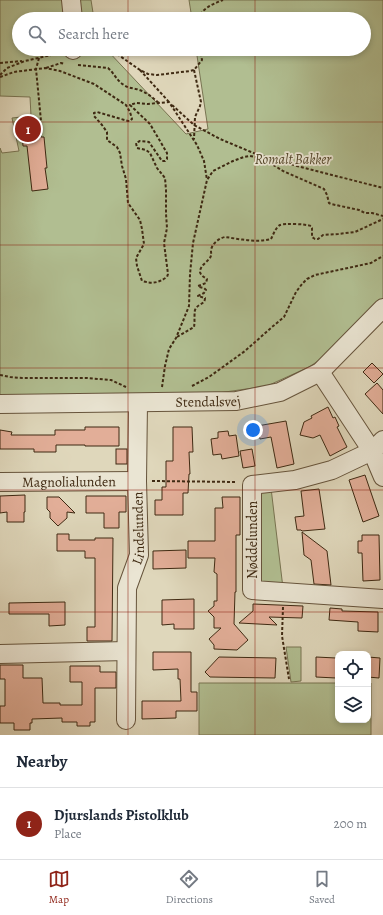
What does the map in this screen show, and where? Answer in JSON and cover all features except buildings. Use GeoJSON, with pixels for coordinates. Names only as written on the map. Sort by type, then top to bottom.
{"type":"FeatureCollection","features":[{"type":"Feature","properties":{"kind":"street"},"geometry":{"type":"LineString","coordinates":[[71,0],[72,12]]}},
{"type":"Feature","properties":{"kind":"street","name":"Stendalsvej"},"geometry":{"type":"LineString","coordinates":[[0,404],[236,401],[280,392],[320,372],[383,308]]}},
{"type":"Feature","properties":{"kind":"street"},"geometry":{"type":"LineString","coordinates":[[320,372],[377,446],[383,477]]}},
{"type":"Feature","properties":{"kind":"street","name":"Lindelunden"},"geometry":{"type":"LineString","coordinates":[[126,720],[127,588],[139,555],[137,481],[138,403]]}},
{"type":"Feature","properties":{"kind":"street","name":"Nøddelunden"},"geometry":{"type":"LineString","coordinates":[[377,446],[332,470],[295,480],[252,485],[252,590],[383,599]]}},
{"type":"Feature","properties":{"kind":"street","name":"Magnolialunden"},"geometry":{"type":"LineString","coordinates":[[0,482],[137,481]]}},
{"type":"Feature","properties":{"kind":"street"},"geometry":{"type":"LineString","coordinates":[[0,654],[126,651]]}},
{"type":"Feature","properties":{"kind":"path"},"geometry":{"type":"LineString","coordinates":[[203,12],[208,6],[223,0]]}},
{"type":"Feature","properties":{"kind":"path"},"geometry":{"type":"LineString","coordinates":[[120,56],[140,70],[148,74],[157,75],[194,70],[202,60],[201,56]]}},
{"type":"Feature","properties":{"kind":"path"},"geometry":{"type":"LineString","coordinates":[[0,76],[14,72],[45,68],[61,64],[71,57]]}},
{"type":"Feature","properties":{"kind":"path"},"geometry":{"type":"LineString","coordinates":[[0,76],[6,68],[25,61],[38,58],[71,57],[108,68],[125,86],[146,93],[159,103]]}},
{"type":"Feature","properties":{"kind":"path"},"geometry":{"type":"LineString","coordinates":[[38,58],[36,69],[41,121]]}},
{"type":"Feature","properties":{"kind":"path"},"geometry":{"type":"LineString","coordinates":[[0,62],[25,61]]}},
{"type":"Feature","properties":{"kind":"path"},"geometry":{"type":"LineString","coordinates":[[45,68],[60,71],[94,84],[126,105],[130,112],[132,119],[130,121],[97,112],[94,113],[94,116],[107,132],[107,140],[117,147],[120,153],[126,180],[128,202],[140,220],[142,229],[144,244],[136,258],[137,266],[142,281],[152,283],[164,279],[168,274],[164,243],[167,228],[166,184],[165,178],[157,168],[150,152],[137,148],[136,143],[140,141],[149,142],[162,161],[165,161],[167,153],[150,124],[130,105],[136,103],[148,104],[169,102]]}},
{"type":"Feature","properties":{"kind":"path"},"geometry":{"type":"LineString","coordinates":[[140,70],[169,102],[194,125],[220,139],[256,154],[383,188]]}},
{"type":"Feature","properties":{"kind":"path"},"geometry":{"type":"LineString","coordinates":[[194,70],[201,102],[195,117],[194,140]]}},
{"type":"Feature","properties":{"kind":"path"},"geometry":{"type":"LineString","coordinates":[[160,391],[169,349],[176,338],[188,306],[193,243],[207,180],[204,161],[194,140],[169,102]]}},
{"type":"Feature","properties":{"kind":"path"},"geometry":{"type":"LineString","coordinates":[[207,180],[214,171],[233,160],[250,156],[255,157],[267,161],[283,171],[324,189],[329,203],[331,204],[359,210],[365,213],[372,213],[383,218]]}},
{"type":"Feature","properties":{"kind":"path"},"geometry":{"type":"LineString","coordinates":[[176,338],[194,327],[195,310],[198,305],[205,301],[205,298],[198,296],[206,290],[198,286],[206,283],[206,277],[201,275],[201,270],[211,257],[212,247],[221,238],[257,241],[269,240],[280,224],[296,224],[311,226],[312,237],[318,239],[323,235],[355,232],[383,218]]}},
{"type":"Feature","properties":{"kind":"path"},"geometry":{"type":"LineString","coordinates":[[191,387],[209,377],[245,351],[284,317],[296,292],[307,279],[315,275],[371,263],[383,256]]}},
{"type":"Feature","properties":{"kind":"path"},"geometry":{"type":"LineString","coordinates":[[0,375],[22,378],[87,378],[111,380],[128,388]]}},
{"type":"Feature","properties":{"kind":"path"},"geometry":{"type":"LineString","coordinates":[[137,481],[239,482],[252,485]]}},
{"type":"Feature","properties":{"kind":"path"},"geometry":{"type":"LineString","coordinates":[[284,592],[282,636],[289,679]]}},
{"type":"Feature","properties":{"kind":"green space","name":"Romalt Bakker"},"geometry":{"type":"Polygon","coordinates":[[[0,0],[91,0],[93,12],[12,12],[12,56],[113,56],[186,134],[208,129],[197,56],[371,56],[371,12],[191,12],[189,0],[383,0],[383,298],[327,355],[309,367],[267,386],[204,395],[0,396],[0,148],[2,153],[19,151],[12,118],[31,116],[30,97],[0,96],[0,0]]]}},
{"type":"Feature","properties":{"kind":"green space"},"geometry":{"type":"Polygon","coordinates":[[[271,488],[283,588],[265,588],[255,577],[258,493],[271,488]]]}},
{"type":"Feature","properties":{"kind":"green space"},"geometry":{"type":"Polygon","coordinates":[[[286,647],[301,647],[301,681],[291,682],[286,647]]]}},
{"type":"Feature","properties":{"kind":"green space"},"geometry":{"type":"Polygon","coordinates":[[[199,683],[335,683],[335,723],[371,723],[371,735],[199,735],[199,683]]]}},
{"type":"Feature","properties":{"kind":"place","name":"Djurslands Pistolklub"},"geometry":{"type":"Point","coordinates":[28,129]}}]}
